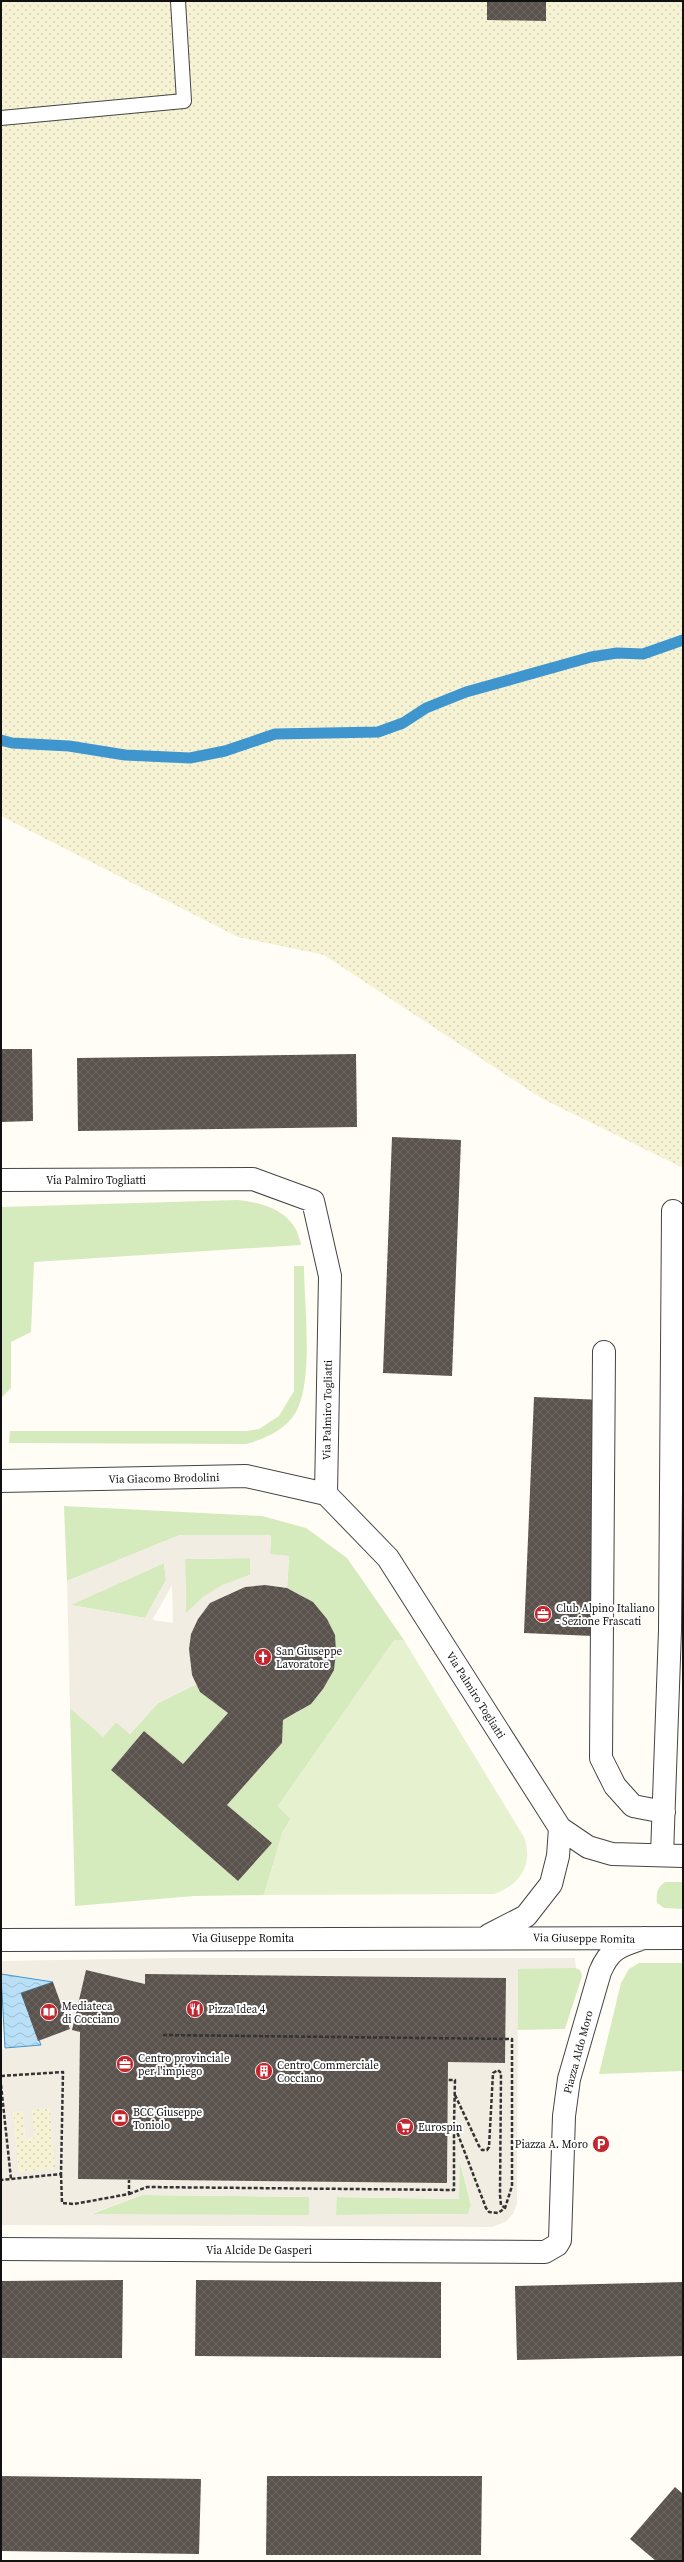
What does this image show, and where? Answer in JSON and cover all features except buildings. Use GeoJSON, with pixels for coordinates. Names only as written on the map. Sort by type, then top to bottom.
{"type":"FeatureCollection","features":[{"type":"Feature","properties":{"kind":"street","name":"Via Palmiro Togliatti"},"geometry":{"type":"LineString","coordinates":[[1,1180],[253,1179],[313,1201],[330,1276],[326,1494],[388,1558],[560,1828],[588,1847],[612,1854],[673,1855]]}},
{"type":"Feature","properties":{"kind":"street"},"geometry":{"type":"LineString","coordinates":[[673,1211],[670,1630],[664,1812],[673,1855]]}},
{"type":"Feature","properties":{"kind":"street"},"geometry":{"type":"LineString","coordinates":[[604,1352],[601,1758],[614,1786],[633,1806],[664,1812]]}},
{"type":"Feature","properties":{"kind":"street","name":"Via Giacomo Brodolini"},"geometry":{"type":"LineString","coordinates":[[1,1481],[246,1476],[326,1494]]}},
{"type":"Feature","properties":{"kind":"street","name":"Via Giuseppe Romita"},"geometry":{"type":"LineString","coordinates":[[484,1937],[526,1916],[551,1884],[558,1856],[560,1828]]}},
{"type":"Feature","properties":{"kind":"street","name":"Via Giuseppe Romita"},"geometry":{"type":"LineString","coordinates":[[1,1940],[484,1937],[683,1938]]}},
{"type":"Feature","properties":{"kind":"street","name":"Piazza Aldo Moro"},"geometry":{"type":"LineString","coordinates":[[517,2251],[546,2252],[557,2245],[560,2240],[564,2116],[569,2080],[606,1958],[619,1946],[644,1938]]}},
{"type":"Feature","properties":{"kind":"street","name":"Via Alcide De Gasperi"},"geometry":{"type":"LineString","coordinates":[[1,2249],[517,2251]]}},
{"type":"Feature","properties":{"kind":"lane"},"geometry":{"type":"LineString","coordinates":[[1,118],[184,101],[178,1]]}},
{"type":"Feature","properties":{"kind":"path"},"geometry":{"type":"LineString","coordinates":[[163,2035],[512,2038],[512,2186],[505,2208],[493,2213],[486,2208],[454,2124]]}},
{"type":"Feature","properties":{"kind":"path"},"geometry":{"type":"LineString","coordinates":[[455,2094],[479,2146],[482,2150],[487,2150],[489,2147],[492,2078],[494,2073],[498,2070],[501,2073],[500,2195],[501,2205],[505,2208]]}},
{"type":"Feature","properties":{"kind":"path"},"geometry":{"type":"LineString","coordinates":[[1,2076],[63,2072],[61,2174],[62,2203],[74,2204],[129,2194],[147,2187],[454,2190],[455,2080],[448,2080]]}},
{"type":"Feature","properties":{"kind":"path"},"geometry":{"type":"LineString","coordinates":[[1,2085],[11,2179]]}},
{"type":"Feature","properties":{"kind":"path"},"geometry":{"type":"LineString","coordinates":[[1,2180],[61,2174]]}},
{"type":"Feature","properties":{"kind":"path"},"geometry":{"type":"LineString","coordinates":[[129,2180],[129,2194]]}},
{"type":"Feature","properties":{"kind":"shaded area"},"geometry":{"type":"Polygon","coordinates":[[[1,1],[487,1],[546,20],[546,1],[683,1],[683,1168],[541,1098],[324,955],[238,937],[1,816],[1,1]]]}},
{"type":"Feature","properties":{"kind":"shaded area"},"geometry":{"type":"Polygon","coordinates":[[[180,1535],[271,1535],[270,1554],[289,1556],[287,1588],[265,1585],[245,1587],[210,1603],[198,1619],[191,1634],[190,1662],[192,1675],[197,1684],[158,1703],[130,1734],[116,1722],[103,1737],[70,1708],[67,1581],[180,1535]],[[250,1558],[185,1559],[186,1613],[203,1597],[222,1585],[250,1575],[250,1558]],[[164,1563],[71,1605],[145,1618],[166,1580],[164,1563]],[[172,1585],[153,1619],[173,1623],[172,1585]]]}},
{"type":"Feature","properties":{"kind":"shaded area"},"geometry":{"type":"Polygon","coordinates":[[[179,1958],[575,1958],[576,1968],[518,1969],[517,2203],[513,2214],[505,2222],[492,2227],[1,2225],[1,2049],[40,2045],[38,2041],[70,2029],[53,1982],[1,1974],[1,1961],[179,1958]],[[86,1970],[73,2030],[80,2032],[78,2179],[447,2182],[448,2062],[505,2063],[506,1978],[145,1974],[145,1984],[86,1970]],[[50,2108],[32,2110],[35,2138],[25,2139],[23,2111],[13,2112],[19,2172],[55,2168],[50,2108]],[[460,2160],[459,2199],[337,2197],[336,2215],[468,2214],[471,2205],[460,2160]],[[142,2195],[90,2214],[309,2215],[309,2197],[142,2195]]]}},
{"type":"Feature","properties":{"kind":"shaded area"},"geometry":{"type":"Polygon","coordinates":[[[50,2108],[56,2168],[19,2172],[13,2112],[23,2111],[25,2139],[34,2138],[32,2109],[50,2108]]]}},
{"type":"Feature","properties":{"kind":"green space"},"geometry":{"type":"Polygon","coordinates":[[[238,1200],[249,1201],[269,1207],[287,1217],[298,1234],[301,1245],[34,1262],[31,1332],[11,1342],[11,1388],[1,1398],[1,1207],[238,1200]]]}},
{"type":"Feature","properties":{"kind":"green space"},"geometry":{"type":"Polygon","coordinates":[[[294,1266],[304,1266],[307,1341],[305,1381],[302,1398],[296,1412],[281,1429],[246,1444],[9,1443],[10,1431],[247,1431],[259,1429],[279,1416],[294,1391],[294,1266]]]}},
{"type":"Feature","properties":{"kind":"green space"},"geometry":{"type":"Polygon","coordinates":[[[64,1506],[262,1516],[306,1528],[347,1558],[404,1640],[394,1641],[278,1806],[291,1819],[283,1831],[264,1895],[194,1896],[75,1906],[70,1708],[103,1736],[116,1722],[130,1734],[158,1703],[197,1684],[200,1692],[228,1713],[183,1764],[144,1731],[111,1770],[238,1881],[271,1843],[227,1805],[282,1743],[283,1720],[305,1708],[321,1692],[331,1674],[335,1655],[333,1636],[324,1617],[309,1601],[287,1588],[289,1556],[270,1555],[271,1535],[180,1535],[67,1581],[64,1506]]]}},
{"type":"Feature","properties":{"kind":"green space"},"geometry":{"type":"Polygon","coordinates":[[[250,1558],[250,1575],[215,1590],[186,1614],[185,1559],[250,1558]]]}},
{"type":"Feature","properties":{"kind":"green space"},"geometry":{"type":"Polygon","coordinates":[[[164,1563],[166,1580],[145,1618],[70,1605],[164,1563]]]}},
{"type":"Feature","properties":{"kind":"green space"},"geometry":{"type":"Polygon","coordinates":[[[394,1640],[404,1640],[524,1837],[527,1847],[526,1865],[518,1879],[503,1890],[494,1894],[264,1895],[283,1831],[291,1819],[278,1806],[394,1640]]]}},
{"type":"Feature","properties":{"kind":"green space"},"geometry":{"type":"Polygon","coordinates":[[[665,1882],[683,1882],[683,1909],[664,1908],[657,1903],[658,1891],[660,1886],[665,1882]]]}},
{"type":"Feature","properties":{"kind":"green space"},"geometry":{"type":"Polygon","coordinates":[[[639,1963],[683,1963],[683,2071],[599,2074],[621,1983],[629,1969],[639,1963]]]}},
{"type":"Feature","properties":{"kind":"green space"},"geometry":{"type":"Polygon","coordinates":[[[518,1968],[576,1968],[580,1970],[582,1976],[565,2029],[517,2030],[518,1968]]]}},
{"type":"Feature","properties":{"kind":"green space"},"geometry":{"type":"Polygon","coordinates":[[[459,2158],[471,2205],[468,2214],[336,2215],[336,2197],[459,2199],[459,2158]]]}},
{"type":"Feature","properties":{"kind":"green space"},"geometry":{"type":"Polygon","coordinates":[[[142,2195],[309,2197],[309,2215],[89,2215],[142,2195]]]}},
{"type":"Feature","properties":{"kind":"water"},"geometry":{"type":"Polygon","coordinates":[[[1,1974],[53,1982],[21,1993],[41,2045],[5,2048],[1,1974]]]}},
{"type":"Feature","properties":{"kind":"waterway"},"geometry":{"type":"LineString","coordinates":[[1,740],[12,743],[69,746],[125,755],[190,758],[225,751],[275,734],[378,732],[403,723],[426,708],[466,692],[591,657],[617,653],[643,654],[683,640]]}},
{"type":"Feature","properties":{"kind":"place","name":"Club Alpino Italiano - Sezione Frascati"},"geometry":{"type":"Point","coordinates":[543,1614]}},
{"type":"Feature","properties":{"kind":"place","name":"San Giuseppe Lavoratore"},"geometry":{"type":"Point","coordinates":[263,1657]}},
{"type":"Feature","properties":{"kind":"place","name":"Pizza Idea 4"},"geometry":{"type":"Point","coordinates":[195,2009]}},
{"type":"Feature","properties":{"kind":"place","name":"Mediateca di Cocciano"},"geometry":{"type":"Point","coordinates":[49,2012]}},
{"type":"Feature","properties":{"kind":"place","name":"Centro provinciale per l'impiego"},"geometry":{"type":"Point","coordinates":[125,2064]}},
{"type":"Feature","properties":{"kind":"place","name":"Centro Commerciale Cocciano"},"geometry":{"type":"Point","coordinates":[264,2071]}},
{"type":"Feature","properties":{"kind":"place","name":"BCC Giuseppe Toniolo"},"geometry":{"type":"Point","coordinates":[120,2118]}},
{"type":"Feature","properties":{"kind":"place","name":"Eurospin"},"geometry":{"type":"Point","coordinates":[405,2127]}},
{"type":"Feature","properties":{"kind":"place","name":"Piazza A. Moro"},"geometry":{"type":"Point","coordinates":[601,2144]}}]}
